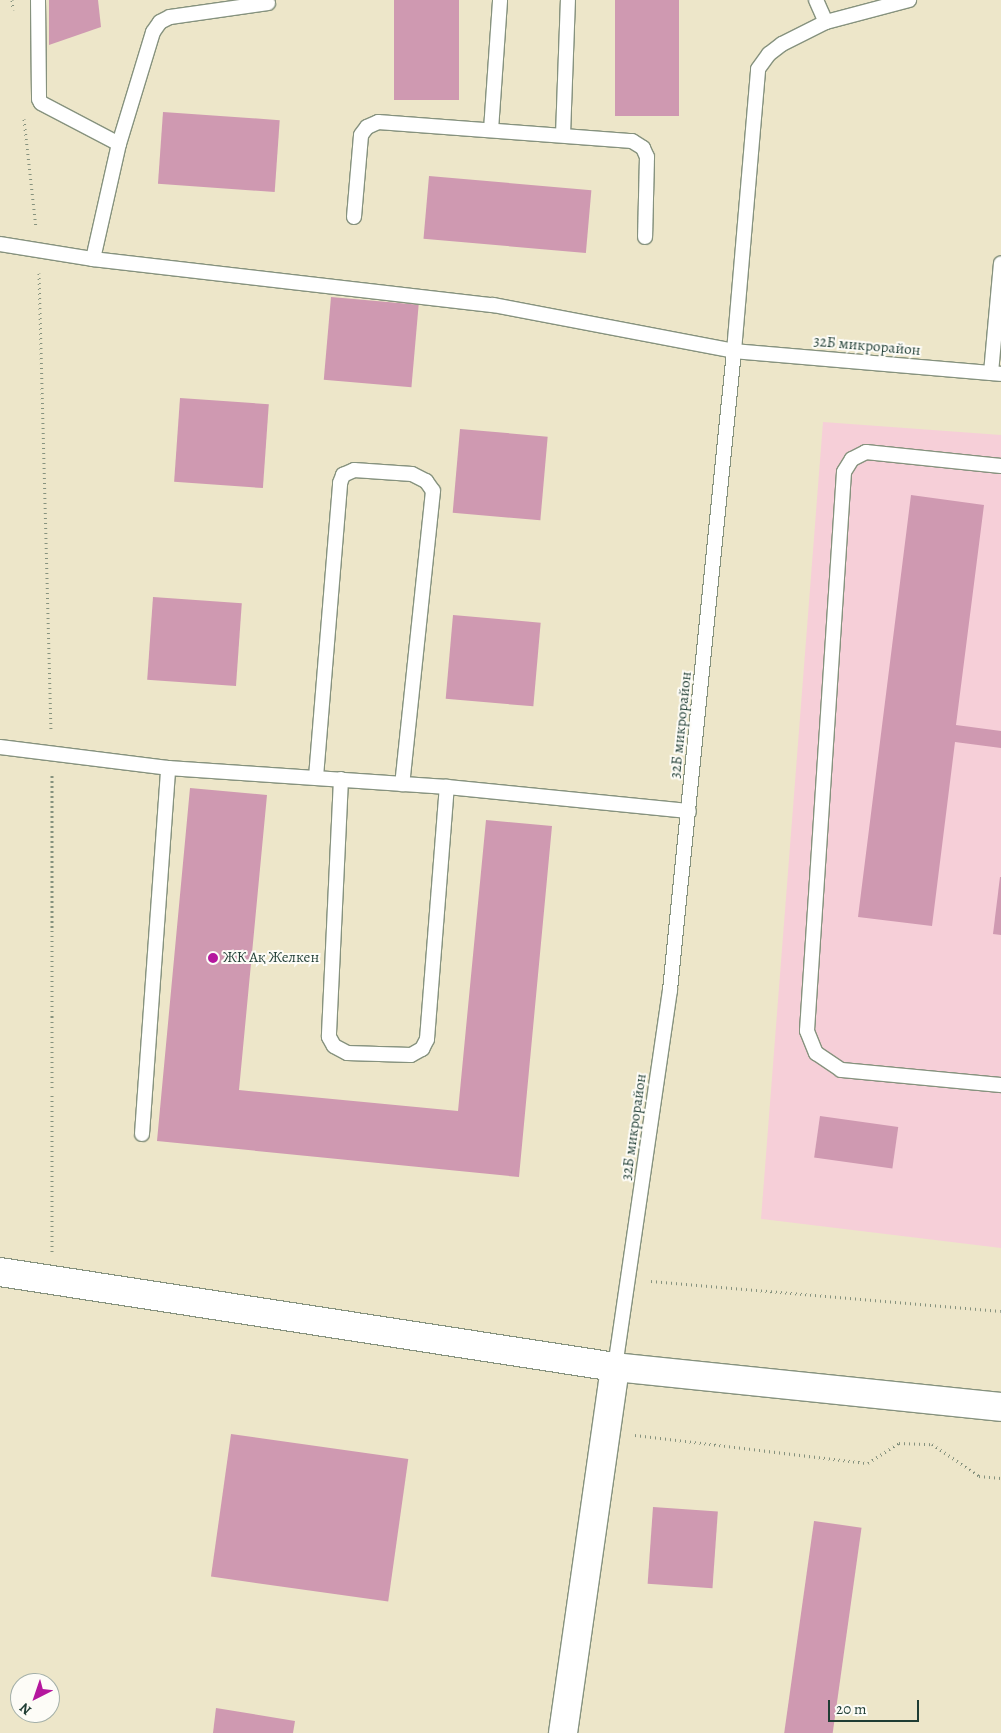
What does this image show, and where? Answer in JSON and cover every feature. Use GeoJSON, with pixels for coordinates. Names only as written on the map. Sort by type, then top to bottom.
{"type":"FeatureCollection","features":[{"type":"Feature","properties":{"kind":"street"},"geometry":{"type":"LineString","coordinates":[[0,1272],[615,1367],[1001,1406]]}},
{"type":"Feature","properties":{"kind":"street"},"geometry":{"type":"LineString","coordinates":[[564,1733],[615,1367]]}},
{"type":"Feature","properties":{"kind":"lane"},"geometry":{"type":"LineString","coordinates":[[38,0],[39,99],[41,103],[118,144]]}},
{"type":"Feature","properties":{"kind":"lane"},"geometry":{"type":"LineString","coordinates":[[491,130],[500,0]]}},
{"type":"Feature","properties":{"kind":"lane"},"geometry":{"type":"LineString","coordinates":[[563,135],[568,0]]}},
{"type":"Feature","properties":{"kind":"lane"},"geometry":{"type":"LineString","coordinates":[[816,0],[826,22]]}},
{"type":"Feature","properties":{"kind":"lane"},"geometry":{"type":"LineString","coordinates":[[0,244],[93,259],[493,305],[734,351],[758,70],[769,54],[782,44],[826,22],[909,0]]}},
{"type":"Feature","properties":{"kind":"lane"},"geometry":{"type":"LineString","coordinates":[[93,259],[118,144],[153,32],[160,22],[170,17],[268,3]]}},
{"type":"Feature","properties":{"kind":"lane"},"geometry":{"type":"LineString","coordinates":[[354,217],[361,135],[367,128],[378,122],[632,141],[642,148],[647,157],[645,237]]}},
{"type":"Feature","properties":{"kind":"lane"},"geometry":{"type":"LineString","coordinates":[[996,373],[1001,263]]}},
{"type":"Feature","properties":{"kind":"lane","name":"32Б микрорайон"},"geometry":{"type":"LineString","coordinates":[[615,1367],[670,990],[734,351],[996,373]]}},
{"type":"Feature","properties":{"kind":"lane"},"geometry":{"type":"LineString","coordinates":[[1001,466],[866,452],[852,459],[844,472],[807,1031],[816,1053],[841,1070],[1001,1085]]}},
{"type":"Feature","properties":{"kind":"lane"},"geometry":{"type":"LineString","coordinates":[[316,777],[340,483],[343,475],[354,470],[412,474],[426,481],[433,491],[402,784]]}},
{"type":"Feature","properties":{"kind":"lane"},"geometry":{"type":"LineString","coordinates":[[0,747],[168,768],[447,787],[689,811]]}},
{"type":"Feature","properties":{"kind":"lane"},"geometry":{"type":"LineString","coordinates":[[142,1134],[168,768]]}},
{"type":"Feature","properties":{"kind":"lane"},"geometry":{"type":"LineString","coordinates":[[341,779],[329,1037],[334,1046],[347,1054],[411,1056],[422,1049],[427,1039],[447,787]]}},
{"type":"Feature","properties":{"kind":"path"},"geometry":{"type":"LineString","coordinates":[[12,0],[14,19]]}},
{"type":"Feature","properties":{"kind":"path"},"geometry":{"type":"LineString","coordinates":[[24,115],[38,250],[52,753],[52,1280]]}},
{"type":"Feature","properties":{"kind":"path"},"geometry":{"type":"LineString","coordinates":[[628,1280],[1001,1311]]}},
{"type":"Feature","properties":{"kind":"path"},"geometry":{"type":"LineString","coordinates":[[606,1432],[868,1464],[899,1443],[932,1444],[979,1476],[1001,1478]]}},
{"type":"Feature","properties":{"kind":"shaded area"},"geometry":{"type":"Polygon","coordinates":[[[823,422],[1001,435],[1001,1248],[761,1219],[823,422]]]}},
{"type":"Feature","properties":{"kind":"building"},"geometry":{"type":"Polygon","coordinates":[[[49,0],[98,0],[101,27],[49,45],[49,0]]]}},
{"type":"Feature","properties":{"kind":"building"},"geometry":{"type":"Polygon","coordinates":[[[394,0],[459,0],[459,100],[394,100],[394,0]]]}},
{"type":"Feature","properties":{"kind":"building"},"geometry":{"type":"Polygon","coordinates":[[[615,0],[679,0],[679,116],[615,116],[615,0]]]}},
{"type":"Feature","properties":{"kind":"building"},"geometry":{"type":"Polygon","coordinates":[[[163,112],[280,120],[275,192],[158,184],[163,112]]]}},
{"type":"Feature","properties":{"kind":"building"},"geometry":{"type":"Polygon","coordinates":[[[429,176],[591,190],[586,253],[424,239],[429,176]]]}},
{"type":"Feature","properties":{"kind":"building"},"geometry":{"type":"Polygon","coordinates":[[[331,297],[419,305],[411,387],[324,380],[331,297]]]}},
{"type":"Feature","properties":{"kind":"building"},"geometry":{"type":"Polygon","coordinates":[[[180,398],[269,404],[263,488],[174,482],[180,398]]]}},
{"type":"Feature","properties":{"kind":"building"},"geometry":{"type":"Polygon","coordinates":[[[460,429],[548,437],[540,520],[453,513],[460,429]]]}},
{"type":"Feature","properties":{"kind":"building"},"geometry":{"type":"Polygon","coordinates":[[[911,495],[984,505],[956,725],[1001,731],[1001,748],[955,742],[932,926],[858,917],[911,495]]]}},
{"type":"Feature","properties":{"kind":"building"},"geometry":{"type":"Polygon","coordinates":[[[153,597],[242,603],[236,686],[147,680],[153,597]]]}},
{"type":"Feature","properties":{"kind":"building"},"geometry":{"type":"Polygon","coordinates":[[[453,615],[541,623],[533,706],[446,699],[453,615]]]}},
{"type":"Feature","properties":{"kind":"building","name":"ЖК Ақ Желкен"},"geometry":{"type":"Polygon","coordinates":[[[190,788],[267,795],[239,1090],[458,1111],[486,820],[552,826],[519,1177],[157,1141],[190,788]]]}},
{"type":"Feature","properties":{"kind":"building"},"geometry":{"type":"Polygon","coordinates":[[[1001,877],[1001,935],[993,934],[1001,877]]]}},
{"type":"Feature","properties":{"kind":"building"},"geometry":{"type":"Polygon","coordinates":[[[820,1116],[898,1127],[892,1169],[814,1158],[820,1116]]]}},
{"type":"Feature","properties":{"kind":"building"},"geometry":{"type":"Polygon","coordinates":[[[231,1434],[408,1459],[388,1602],[211,1577],[231,1434]]]}},
{"type":"Feature","properties":{"kind":"building"},"geometry":{"type":"Polygon","coordinates":[[[653,1507],[718,1512],[712,1588],[648,1584],[653,1507]]]}},
{"type":"Feature","properties":{"kind":"building"},"geometry":{"type":"Polygon","coordinates":[[[814,1521],[862,1528],[833,1733],[784,1733],[814,1521]]]}},
{"type":"Feature","properties":{"kind":"building"},"geometry":{"type":"Polygon","coordinates":[[[216,1708],[295,1721],[293,1733],[213,1733],[216,1708]]]}},
{"type":"Feature","properties":{"kind":"place","name":"ЖК Ақ Желкен"},"geometry":{"type":"Point","coordinates":[213,958]}}]}
